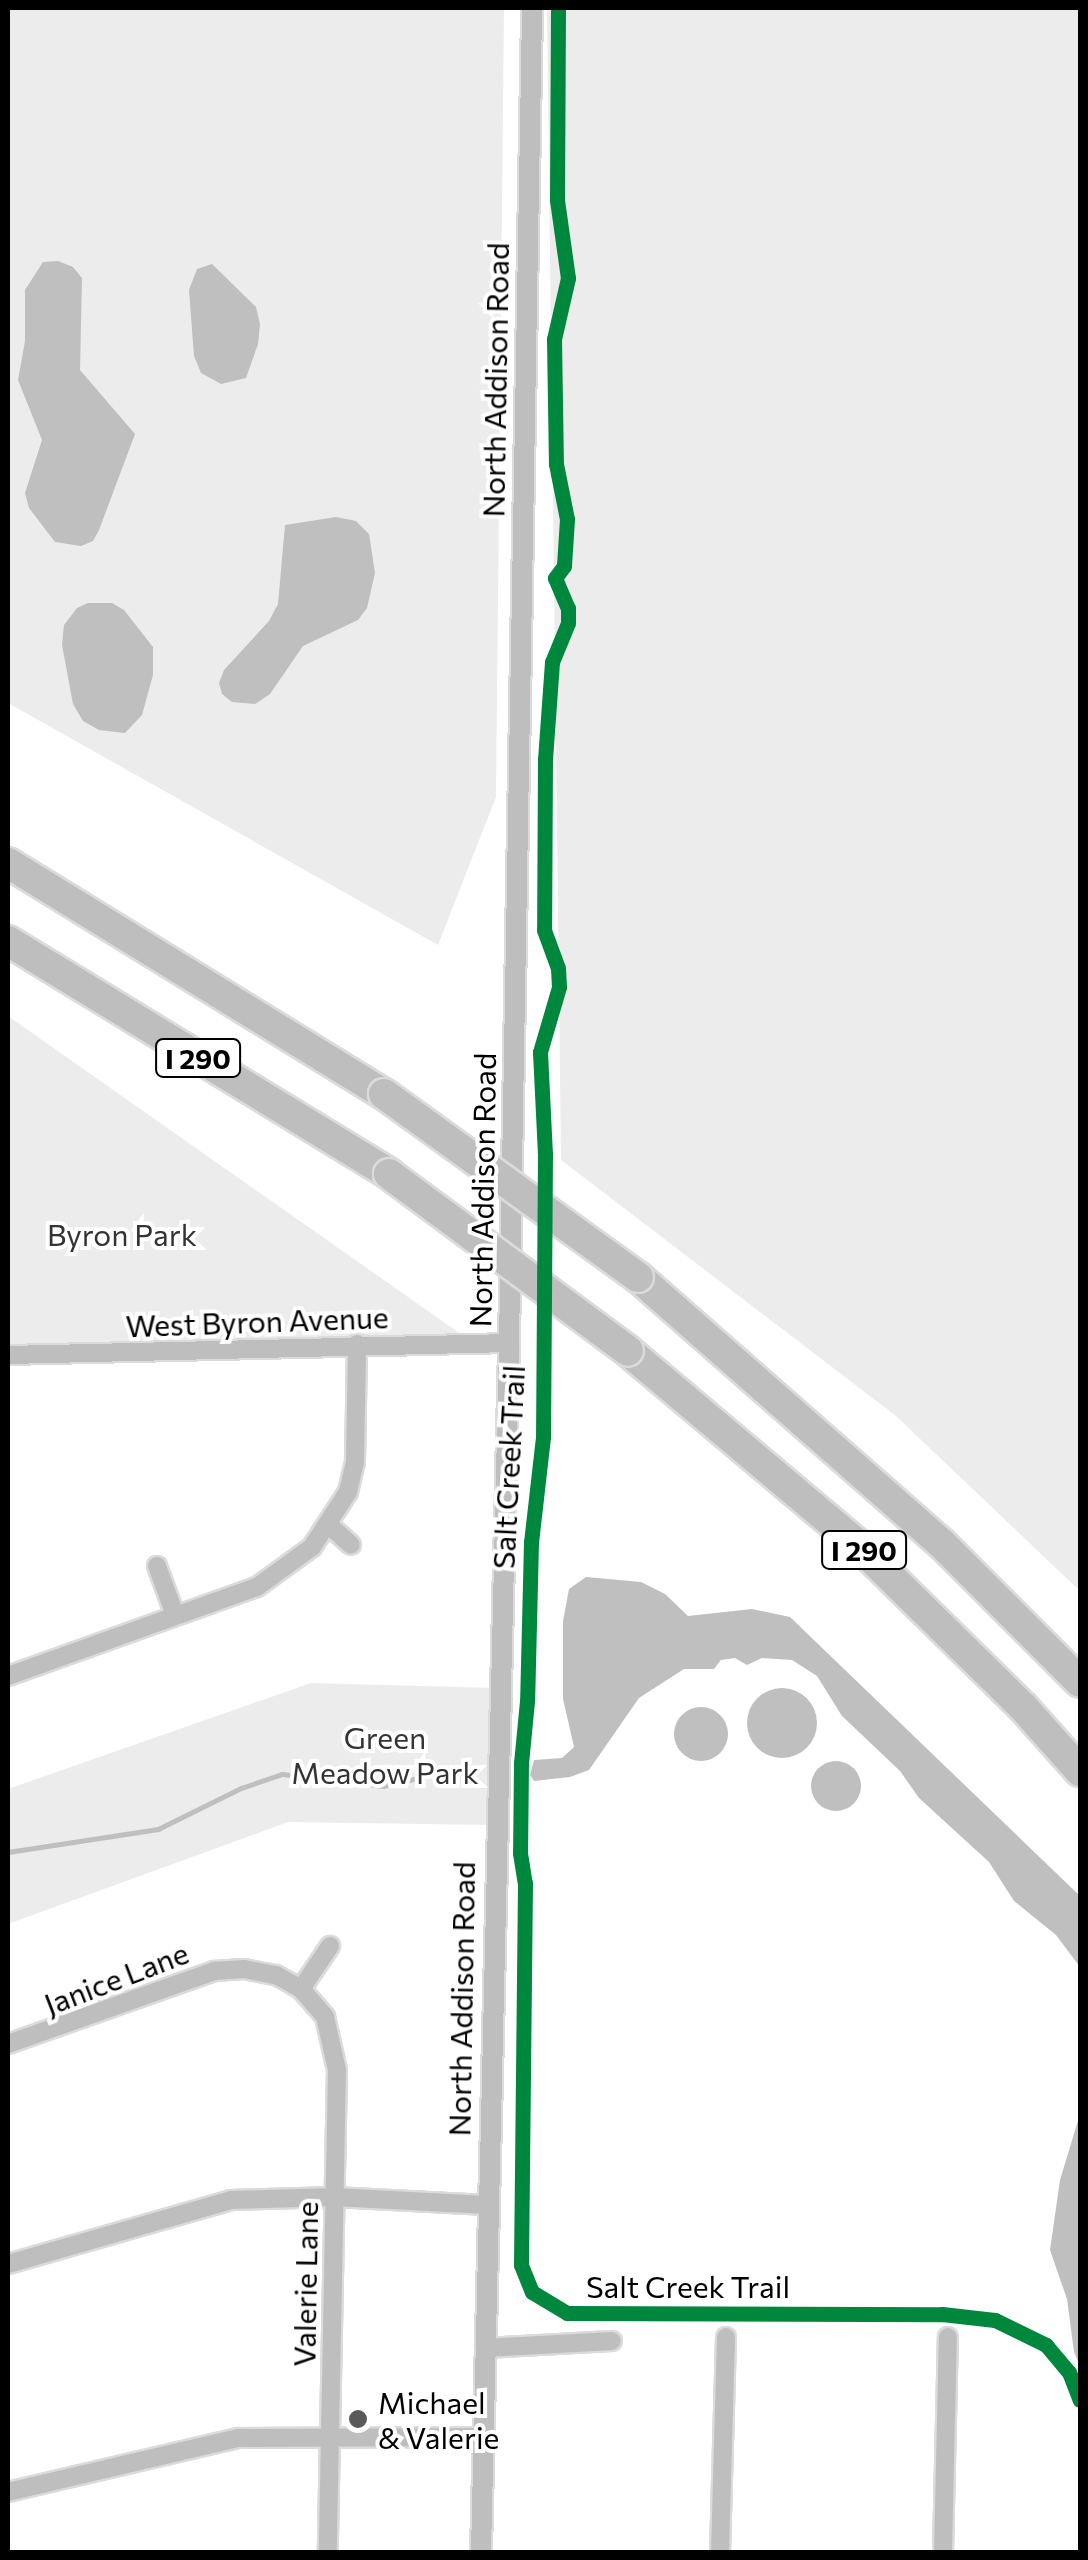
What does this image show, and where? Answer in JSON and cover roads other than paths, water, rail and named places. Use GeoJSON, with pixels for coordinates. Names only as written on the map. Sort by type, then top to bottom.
{"type":"FeatureCollection","features":[{"type":"Feature","properties":{"kind":"highway","name":"I 290"},"geometry":{"type":"LineString","coordinates":[[8,863],[384,1094],[638,1277],[942,1544],[1080,1682]]}},
{"type":"Feature","properties":{"kind":"highway","name":"I 290"},"geometry":{"type":"LineString","coordinates":[[8,941],[389,1174],[628,1350],[858,1545],[1023,1706],[1080,1771]]}},
{"type":"Feature","properties":{"kind":"street","name":"North Addison Road"},"geometry":{"type":"LineString","coordinates":[[481,2552],[509,1343],[532,8]]}},
{"type":"Feature","properties":{"kind":"street","name":"West Byron Avenue"},"geometry":{"type":"LineString","coordinates":[[8,1355],[509,1343]]}},
{"type":"Feature","properties":{"kind":"street"},"geometry":{"type":"LineString","coordinates":[[8,1676],[257,1587],[287,1568],[330,1526],[348,1492],[355,1462],[356,1344]]}},
{"type":"Feature","properties":{"kind":"street"},"geometry":{"type":"LineString","coordinates":[[330,1526],[351,1545]]}},
{"type":"Feature","properties":{"kind":"street"},"geometry":{"type":"LineString","coordinates":[[157,1566],[175,1616]]}},
{"type":"Feature","properties":{"kind":"street"},"geometry":{"type":"LineString","coordinates":[[300,1988],[330,1946]]}},
{"type":"Feature","properties":{"kind":"street","name":"Janice Lane"},"geometry":{"type":"LineString","coordinates":[[8,2044],[214,1971],[244,1969],[276,1975],[300,1988],[325,2018]]}},
{"type":"Feature","properties":{"kind":"street","name":"Valerie Lane"},"geometry":{"type":"LineString","coordinates":[[325,2018],[337,2070],[328,2552]]}},
{"type":"Feature","properties":{"kind":"street"},"geometry":{"type":"LineString","coordinates":[[8,2264],[72,2249],[215,2203],[334,2197],[487,2205]]}},
{"type":"Feature","properties":{"kind":"street"},"geometry":{"type":"LineString","coordinates":[[720,2552],[726,2337]]}},
{"type":"Feature","properties":{"kind":"street"},"geometry":{"type":"LineString","coordinates":[[943,2552],[948,2337]]}},
{"type":"Feature","properties":{"kind":"street"},"geometry":{"type":"LineString","coordinates":[[485,2348],[612,2341]]}},
{"type":"Feature","properties":{"kind":"street"},"geometry":{"type":"LineString","coordinates":[[8,2492],[238,2438],[484,2436]]}},
{"type":"Feature","properties":{"kind":"waterway"},"geometry":{"type":"LineString","coordinates":[[8,1852],[158,1829],[241,1788],[282,1774],[383,1786],[465,1767]]}},
{"type":"Feature","properties":{"kind":"place","name":"Michael & Valerie"},"geometry":{"type":"Point","coordinates":[358,2419]}},
{"type":"Feature","properties":{"kind":"park label","name":"Byron Park"},"geometry":{"type":"Point","coordinates":[122,1234]}},
{"type":"Feature","properties":{"kind":"park label","name":"Green Meadow Park"},"geometry":{"type":"Point","coordinates":[385,1754]}}]}
